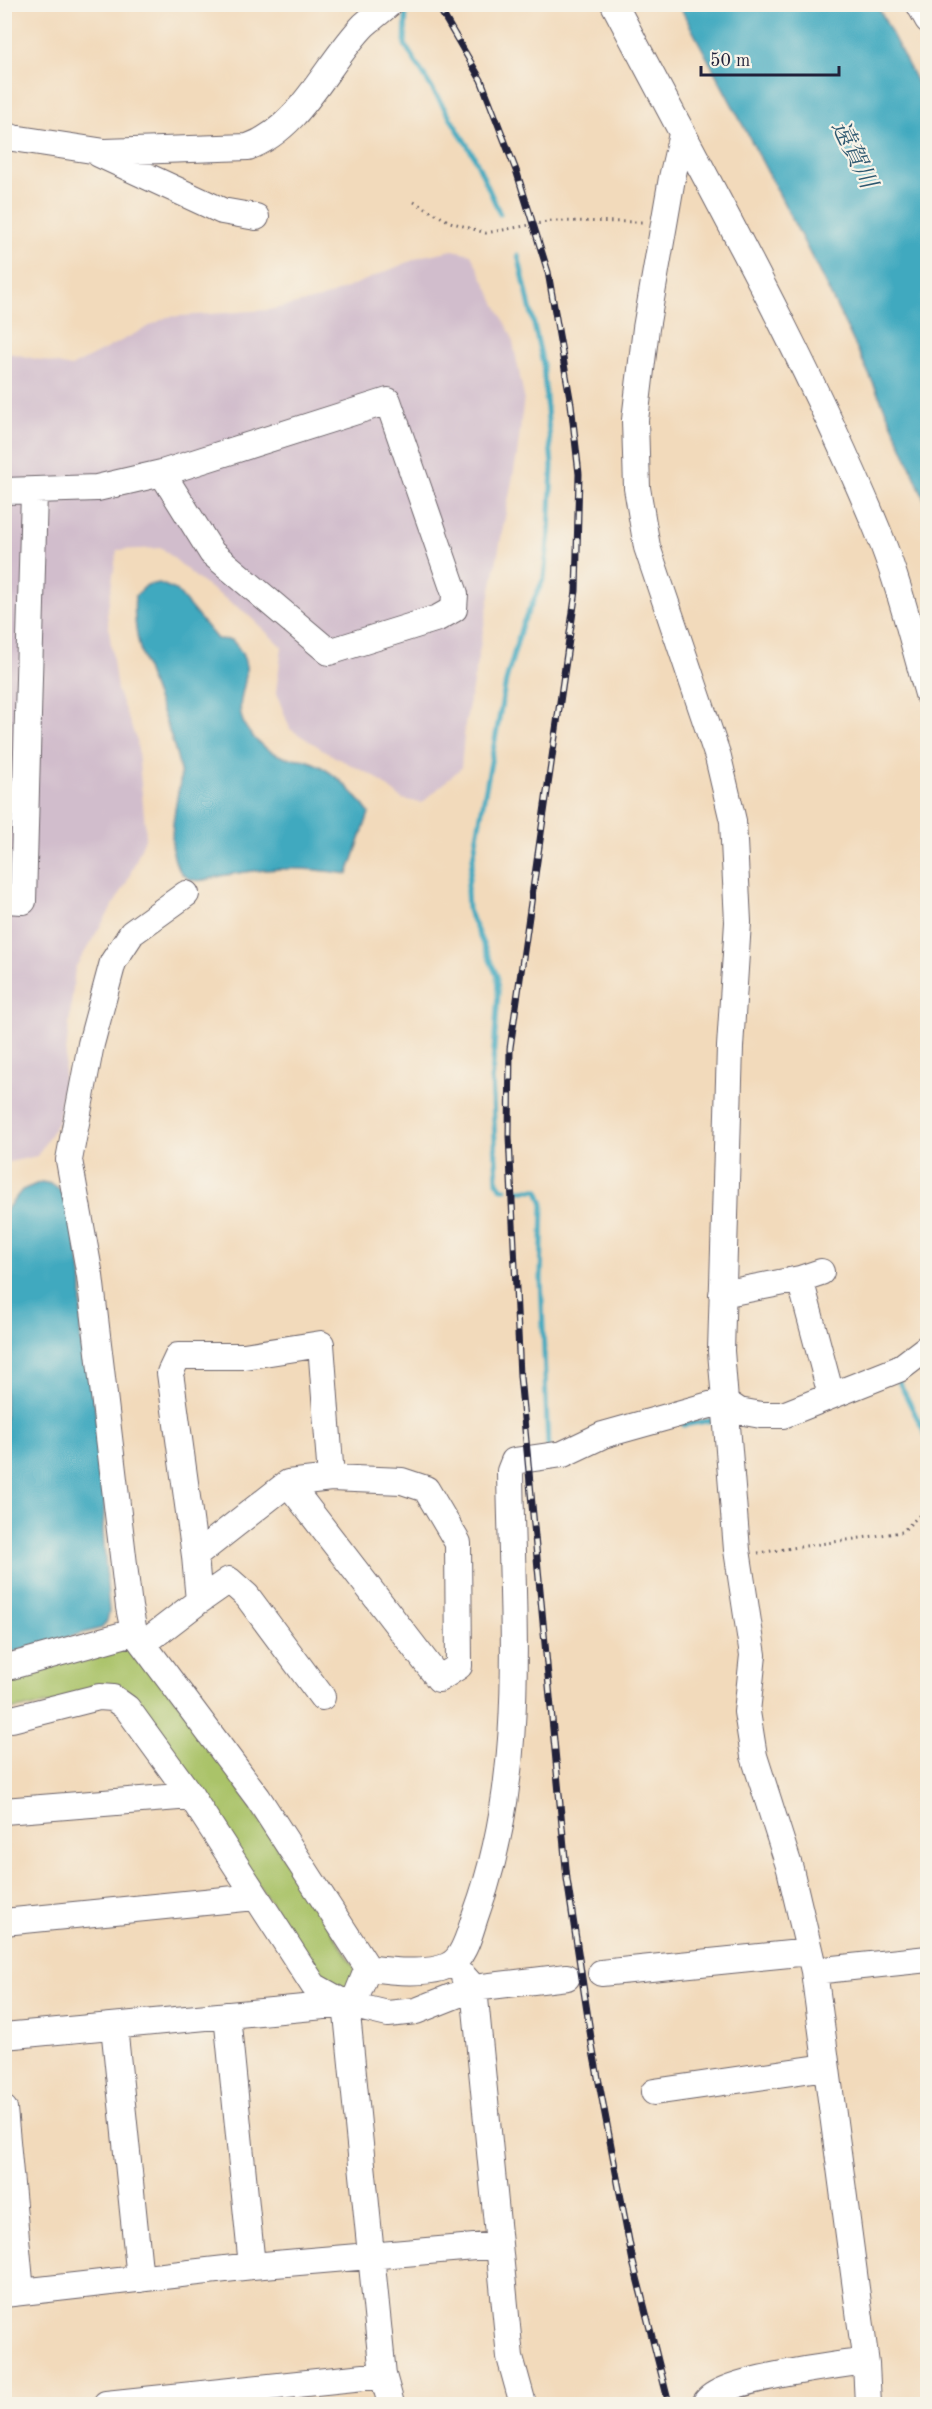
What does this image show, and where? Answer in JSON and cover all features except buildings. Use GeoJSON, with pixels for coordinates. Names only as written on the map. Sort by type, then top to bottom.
{"type":"FeatureCollection","features":[{"type":"Feature","properties":{"kind":"street"},"geometry":{"type":"LineString","coordinates":[[4,134],[13,138],[105,152],[248,147],[266,141],[289,120],[364,26],[389,4]]}},
{"type":"Feature","properties":{"kind":"street"},"geometry":{"type":"LineString","coordinates":[[614,4],[786,335],[878,530],[905,612],[927,694]]}},
{"type":"Feature","properties":{"kind":"street"},"geometry":{"type":"LineString","coordinates":[[919,4],[927,20]]}},
{"type":"Feature","properties":{"kind":"street"},"geometry":{"type":"LineString","coordinates":[[682,134],[663,222],[635,420],[637,488],[647,547],[718,757],[734,820],[738,922],[721,1351],[738,1556],[753,1656],[747,1712],[754,1756],[790,1869],[811,1961],[865,2361],[868,2404]]}},
{"type":"Feature","properties":{"kind":"street"},"geometry":{"type":"LineString","coordinates":[[92,150],[222,211],[256,217]]}},
{"type":"Feature","properties":{"kind":"street"},"geometry":{"type":"LineString","coordinates":[[4,491],[34,492],[97,488],[162,473],[388,401],[455,594],[454,609],[438,618],[329,652],[212,553],[162,473]]}},
{"type":"Feature","properties":{"kind":"street"},"geometry":{"type":"LineString","coordinates":[[4,900],[23,901],[34,492]]}},
{"type":"Feature","properties":{"kind":"street"},"geometry":{"type":"LineString","coordinates":[[186,894],[132,933],[113,962],[91,1044],[69,1160],[90,1276],[139,1638],[258,1798],[368,1968]]}},
{"type":"Feature","properties":{"kind":"street"},"geometry":{"type":"LineString","coordinates":[[722,1294],[811,1275],[831,1395]]}},
{"type":"Feature","properties":{"kind":"street"},"geometry":{"type":"LineString","coordinates":[[199,1601],[170,1373],[178,1356],[244,1356],[321,1344],[331,1478]]}},
{"type":"Feature","properties":{"kind":"street"},"geometry":{"type":"LineString","coordinates":[[368,1968],[411,1972],[443,1968],[451,1964],[463,1950],[487,1884],[500,1827],[508,1767],[515,1678],[510,1471],[514,1461],[551,1455],[603,1435],[725,1412],[783,1415],[899,1370],[927,1347]]}},
{"type":"Feature","properties":{"kind":"street"},"geometry":{"type":"LineString","coordinates":[[195,1556],[288,1483],[331,1478],[402,1481],[426,1489],[458,1543],[459,1666],[439,1679],[288,1483]]}},
{"type":"Feature","properties":{"kind":"street"},"geometry":{"type":"LineString","coordinates":[[4,1668],[139,1638],[229,1580],[247,1596],[322,1697]]}},
{"type":"Feature","properties":{"kind":"street"},"geometry":{"type":"LineString","coordinates":[[4,1717],[12,1719],[99,1696],[113,1698],[127,1708],[191,1796],[314,1986],[346,2004],[388,2014],[416,2011],[474,1988],[567,1977]]}},
{"type":"Feature","properties":{"kind":"street"},"geometry":{"type":"LineString","coordinates":[[4,1811],[191,1796]]}},
{"type":"Feature","properties":{"kind":"street"},"geometry":{"type":"LineString","coordinates":[[4,1922],[255,1897]]}},
{"type":"Feature","properties":{"kind":"street"},"geometry":{"type":"LineString","coordinates":[[601,1973],[811,1961],[927,1959]]}},
{"type":"Feature","properties":{"kind":"street"},"geometry":{"type":"LineString","coordinates":[[451,1964],[474,1988],[510,2357],[523,2404]]}},
{"type":"Feature","properties":{"kind":"street"},"geometry":{"type":"LineString","coordinates":[[4,2036],[346,2004],[357,1995],[368,1968]]}},
{"type":"Feature","properties":{"kind":"street"},"geometry":{"type":"LineString","coordinates":[[346,2004],[383,2375],[392,2404]]}},
{"type":"Feature","properties":{"kind":"street"},"geometry":{"type":"LineString","coordinates":[[227,2015],[252,2266]]}},
{"type":"Feature","properties":{"kind":"street"},"geometry":{"type":"LineString","coordinates":[[114,2026],[140,2279]]}},
{"type":"Feature","properties":{"kind":"street"},"geometry":{"type":"LineString","coordinates":[[654,2092],[826,2067]]}},
{"type":"Feature","properties":{"kind":"street"},"geometry":{"type":"LineString","coordinates":[[4,2109],[13,2293],[252,2266],[498,2245]]}},
{"type":"Feature","properties":{"kind":"street"},"geometry":{"type":"LineString","coordinates":[[705,2404],[716,2393],[750,2381],[865,2361]]}},
{"type":"Feature","properties":{"kind":"street"},"geometry":{"type":"LineString","coordinates":[[106,2404],[183,2400],[383,2375]]}},
{"type":"Feature","properties":{"kind":"path"},"geometry":{"type":"LineString","coordinates":[[414,202],[450,222],[486,233],[552,221],[663,222]]}},
{"type":"Feature","properties":{"kind":"path"},"geometry":{"type":"LineString","coordinates":[[738,1556],[902,1532],[927,1507]]}},
{"type":"Feature","properties":{"kind":"shaded area"},"geometry":{"type":"Polygon","coordinates":[[[453,250],[471,254],[512,337],[524,397],[517,455],[465,725],[461,768],[422,803],[402,799],[374,776],[335,757],[290,729],[276,692],[282,647],[246,613],[200,581],[162,548],[117,550],[107,614],[117,690],[137,741],[146,836],[126,884],[75,968],[59,1120],[37,1156],[5,1163],[5,352],[71,367],[167,317],[268,310],[320,299],[423,256],[453,250]]]}},
{"type":"Feature","properties":{"kind":"green space"},"geometry":{"type":"Polygon","coordinates":[[[122,1643],[138,1648],[225,1766],[356,1969],[351,1988],[333,1991],[124,1695],[5,1710],[5,1676],[122,1643]]]}},
{"type":"Feature","properties":{"kind":"water","name":"遠賀川"},"geometry":{"type":"Polygon","coordinates":[[[679,5],[877,5],[927,102],[927,506],[841,315],[679,5]]]}},
{"type":"Feature","properties":{"kind":"water"},"geometry":{"type":"Polygon","coordinates":[[[159,583],[176,590],[217,639],[232,640],[241,652],[246,664],[246,674],[240,704],[241,714],[252,736],[278,755],[306,760],[325,769],[349,789],[369,813],[348,874],[301,869],[273,869],[195,880],[186,877],[179,870],[175,861],[172,840],[180,771],[175,749],[144,662],[135,618],[135,596],[147,585],[159,583]]]}},
{"type":"Feature","properties":{"kind":"water"},"geometry":{"type":"Polygon","coordinates":[[[41,1182],[56,1187],[64,1195],[79,1255],[82,1286],[81,1341],[91,1372],[105,1495],[103,1531],[109,1612],[102,1628],[5,1654],[5,1211],[22,1190],[41,1182]]]}},
{"type":"Feature","properties":{"kind":"waterway"},"geometry":{"type":"LineString","coordinates":[[406,4],[405,45],[474,156],[500,214]]}},
{"type":"Feature","properties":{"kind":"waterway"},"geometry":{"type":"LineString","coordinates":[[506,1189],[502,1189],[497,1182],[492,1078],[498,993],[497,976],[468,910],[467,890],[506,681],[522,625],[544,578],[549,533],[552,466],[543,364],[518,255]]}},
{"type":"Feature","properties":{"kind":"waterway"},"geometry":{"type":"LineString","coordinates":[[518,1190],[538,1190],[543,1204],[541,1278],[548,1449]]}},
{"type":"Feature","properties":{"kind":"waterway"},"geometry":{"type":"LineString","coordinates":[[898,1380],[928,1439]]}},
{"type":"Feature","properties":{"kind":"waterway"},"geometry":{"type":"LineString","coordinates":[[684,1425],[719,1419]]}},
{"type":"Feature","properties":{"kind":"railway"},"geometry":{"type":"LineString","coordinates":[[437,4],[481,80],[517,173],[548,272],[571,404],[579,474],[576,591],[510,1048],[509,1136],[520,1376],[567,1879],[593,2051],[633,2262],[669,2404]]}}]}
